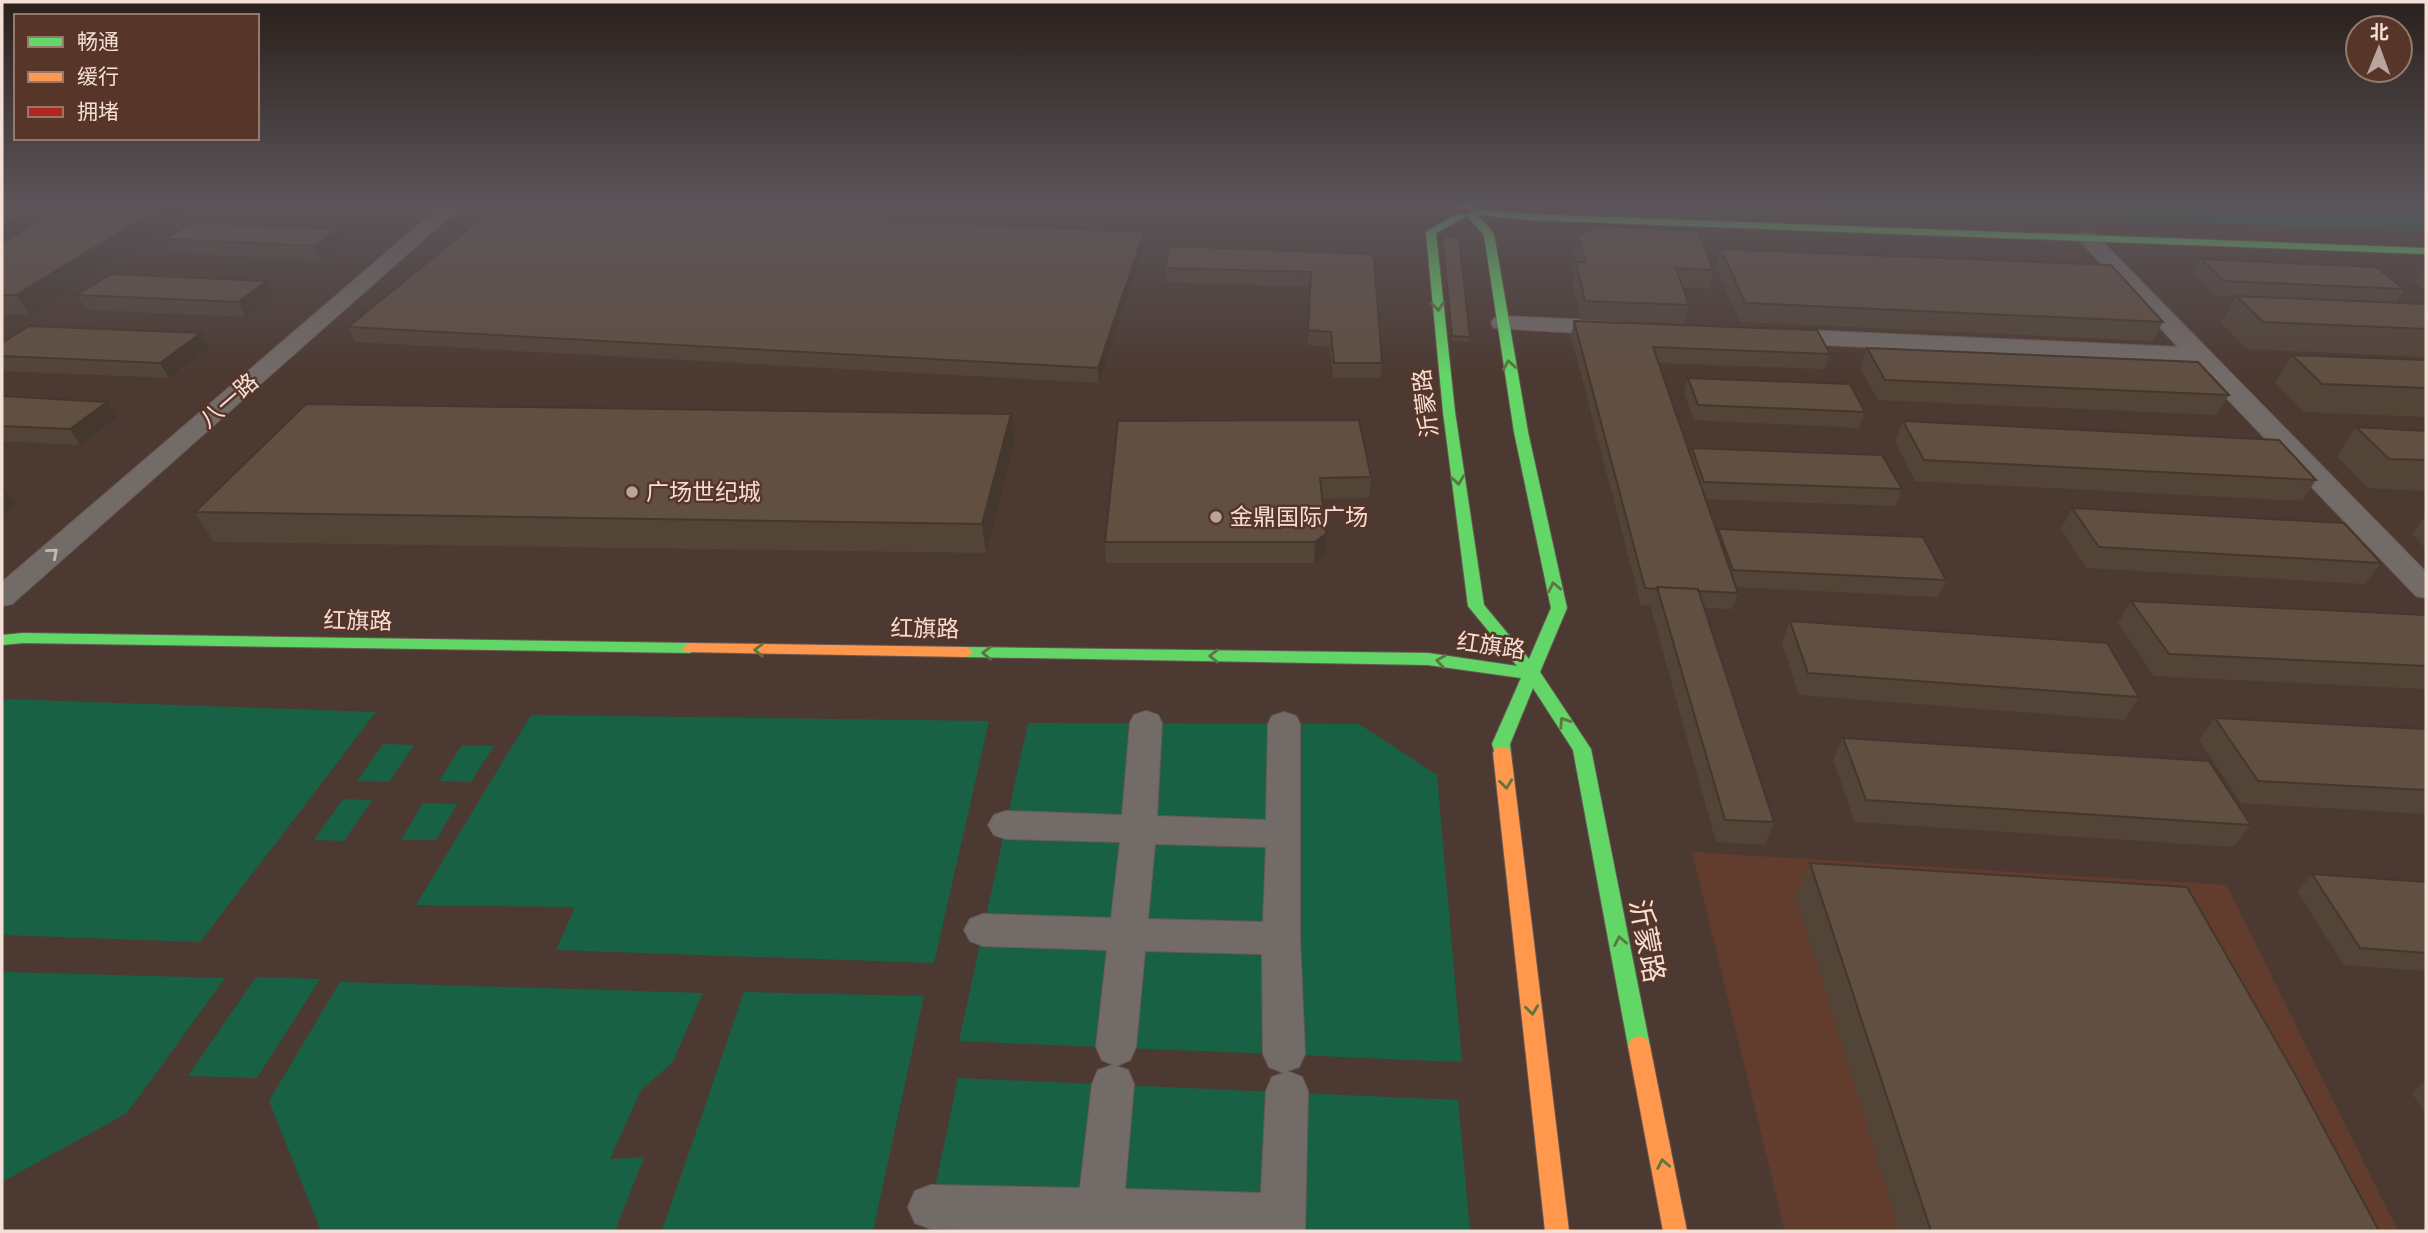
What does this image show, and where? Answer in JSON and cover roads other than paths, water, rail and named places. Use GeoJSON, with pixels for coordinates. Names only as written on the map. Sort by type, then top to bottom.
{"type":"FeatureCollection","features":[{"type":"Feature","properties":{"kind":"main road","name":"沂蒙路"},"geometry":{"type":"LineString","coordinates":[[1434,261],[1449,412],[1476,606],[1533,674],[1582,749],[1675,1231]]}},
{"type":"Feature","properties":{"kind":"main road"},"geometry":{"type":"LineString","coordinates":[[1493,261],[1521,432],[1559,608],[1501,744],[1558,1231]]}},
{"type":"Feature","properties":{"kind":"main road","name":"红旗路"},"geometry":{"type":"LineString","coordinates":[[2,640],[50,638],[1428,659],[1533,674]]}},
{"type":"Feature","properties":{"kind":"main road","name":"红旗路"},"geometry":{"type":"LineString","coordinates":[[1457,680],[1533,674]]}},
{"type":"Feature","properties":{"kind":"street","name":"八一路"},"geometry":{"type":"LineString","coordinates":[[2,574],[130,462],[371,261]]}},
{"type":"Feature","properties":{"kind":"street","name":"八一路"},"geometry":{"type":"LineString","coordinates":[[2,597],[391,261]]}},
{"type":"Feature","properties":{"kind":"street"},"geometry":{"type":"LineString","coordinates":[[2109,261],[2426,589]]}},
{"type":"Feature","properties":{"kind":"street"},"geometry":{"type":"LineString","coordinates":[[1502,323],[1636,329]]}},
{"type":"Feature","properties":{"kind":"street"},"geometry":{"type":"LineString","coordinates":[[1760,335],[2198,355]]}},
{"type":"Feature","properties":{"kind":"street"},"geometry":{"type":"LineString","coordinates":[[1099,1221],[1139,829],[1146,723]]}},
{"type":"Feature","properties":{"kind":"street"},"geometry":{"type":"LineString","coordinates":[[931,1207],[1099,1221],[1282,1224],[1285,1073],[1281,939],[1284,724]]}},
{"type":"Feature","properties":{"kind":"street"},"geometry":{"type":"LineString","coordinates":[[1006,825],[1284,834]]}},
{"type":"Feature","properties":{"kind":"street"},"geometry":{"type":"LineString","coordinates":[[983,930],[1281,939]]}},
{"type":"Feature","properties":{"kind":"place","name":"广场世纪城"},"geometry":{"type":"Point","coordinates":[632,492]}},
{"type":"Feature","properties":{"kind":"place","name":"金鼎国际广场"},"geometry":{"type":"Point","coordinates":[1216,517]}}]}
